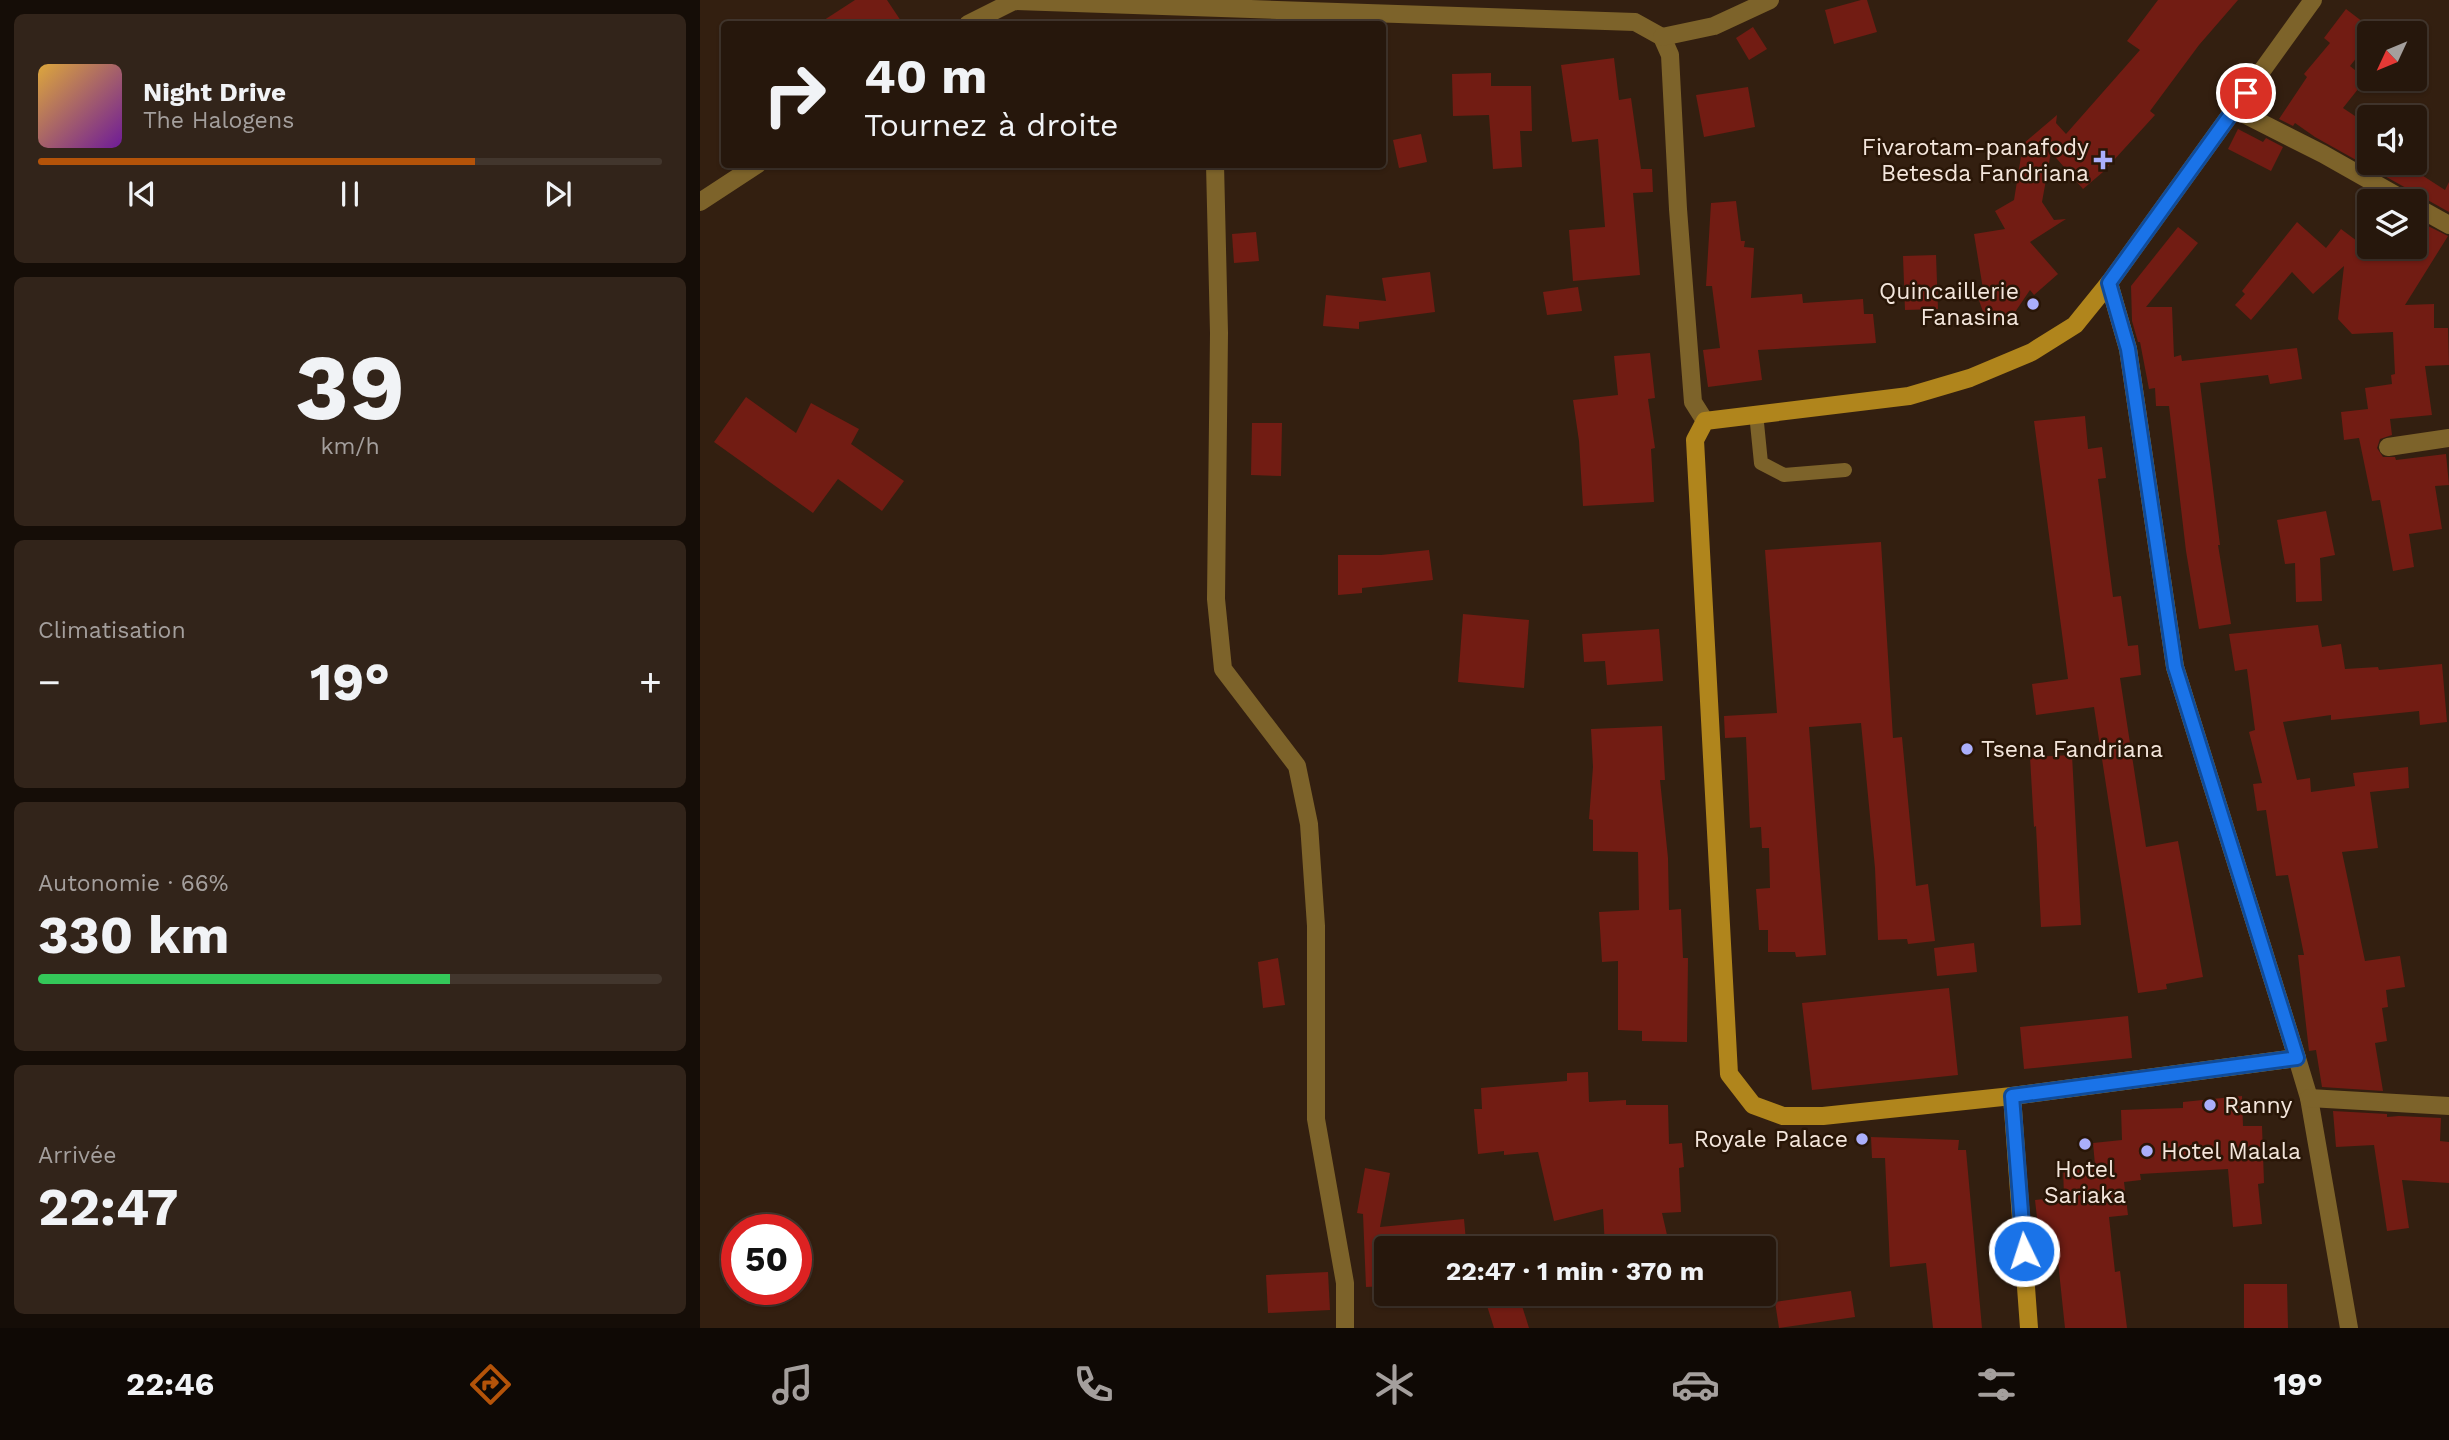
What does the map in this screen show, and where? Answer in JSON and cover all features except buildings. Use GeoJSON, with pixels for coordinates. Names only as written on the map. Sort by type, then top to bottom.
{"type":"FeatureCollection","features":[{"type":"Feature","properties":{"kind":"main road"},"geometry":{"type":"LineString","coordinates":[[2109,283],[2128,349],[2175,667],[2297,1058],[2012,1096],[1823,1116],[1783,1116],[1754,1105],[1729,1074],[1695,440],[1705,421],[1909,396],[1969,378],[2032,352],[2075,325],[2109,283]]}},
{"type":"Feature","properties":{"kind":"main road"},"geometry":{"type":"LineString","coordinates":[[2012,1096],[2029,1328]]}},
{"type":"Feature","properties":{"kind":"street"},"geometry":{"type":"LineString","coordinates":[[1662,37],[1714,26],[1770,0]]}},
{"type":"Feature","properties":{"kind":"street"},"geometry":{"type":"LineString","coordinates":[[2109,283],[2313,0]]}},
{"type":"Feature","properties":{"kind":"street"},"geometry":{"type":"LineString","coordinates":[[974,21],[1014,1],[1212,16],[1635,22],[1662,37],[1670,55],[1678,209],[1693,402],[1705,421]]}},
{"type":"Feature","properties":{"kind":"street"},"geometry":{"type":"LineString","coordinates":[[2234,109],[2385,189]]}},
{"type":"Feature","properties":{"kind":"street"},"geometry":{"type":"LineString","coordinates":[[700,202],[752,168]]}},
{"type":"Feature","properties":{"kind":"street"},"geometry":{"type":"LineString","coordinates":[[1215,168],[1219,333],[1216,599],[1223,669],[1297,766],[1309,824],[1316,926],[1316,1119],[1345,1283],[1345,1328]]}},
{"type":"Feature","properties":{"kind":"street"},"geometry":{"type":"LineString","coordinates":[[2427,213],[2449,225]]}},
{"type":"Feature","properties":{"kind":"street"},"geometry":{"type":"LineString","coordinates":[[2388,447],[2449,438]]}},
{"type":"Feature","properties":{"kind":"street"},"geometry":{"type":"LineString","coordinates":[[2297,1058],[2309,1098],[2349,1328]]}},
{"type":"Feature","properties":{"kind":"street"},"geometry":{"type":"LineString","coordinates":[[2309,1098],[2449,1106]]}},
{"type":"Feature","properties":{"kind":"lane"},"geometry":{"type":"LineString","coordinates":[[1756,414],[1761,463],[1784,475],[1846,470]]}},
{"type":"Feature","properties":{"kind":"place","name":"Fivarotam-panafody Betesda Fandriana"},"geometry":{"type":"Point","coordinates":[2103,160]}},
{"type":"Feature","properties":{"kind":"place","name":"Quincaillerie Fanasina"},"geometry":{"type":"Point","coordinates":[2033,304]}},
{"type":"Feature","properties":{"kind":"place","name":"Tsena Fandriana"},"geometry":{"type":"Point","coordinates":[1967,749]}},
{"type":"Feature","properties":{"kind":"place","name":"Ranny"},"geometry":{"type":"Point","coordinates":[2210,1105]}},
{"type":"Feature","properties":{"kind":"place","name":"Royale Palace"},"geometry":{"type":"Point","coordinates":[1862,1139]}},
{"type":"Feature","properties":{"kind":"place","name":"Hotel Sariaka"},"geometry":{"type":"Point","coordinates":[2085,1144]}},
{"type":"Feature","properties":{"kind":"place","name":"Hotel Malala"},"geometry":{"type":"Point","coordinates":[2147,1151]}},
{"type":"Feature","properties":{"kind":"route"},"geometry":{"type":"LineString","coordinates":[[2024,1251],[2012,1096],[2297,1058],[2175,667],[2128,349],[2109,283],[2246,93]]}}]}
